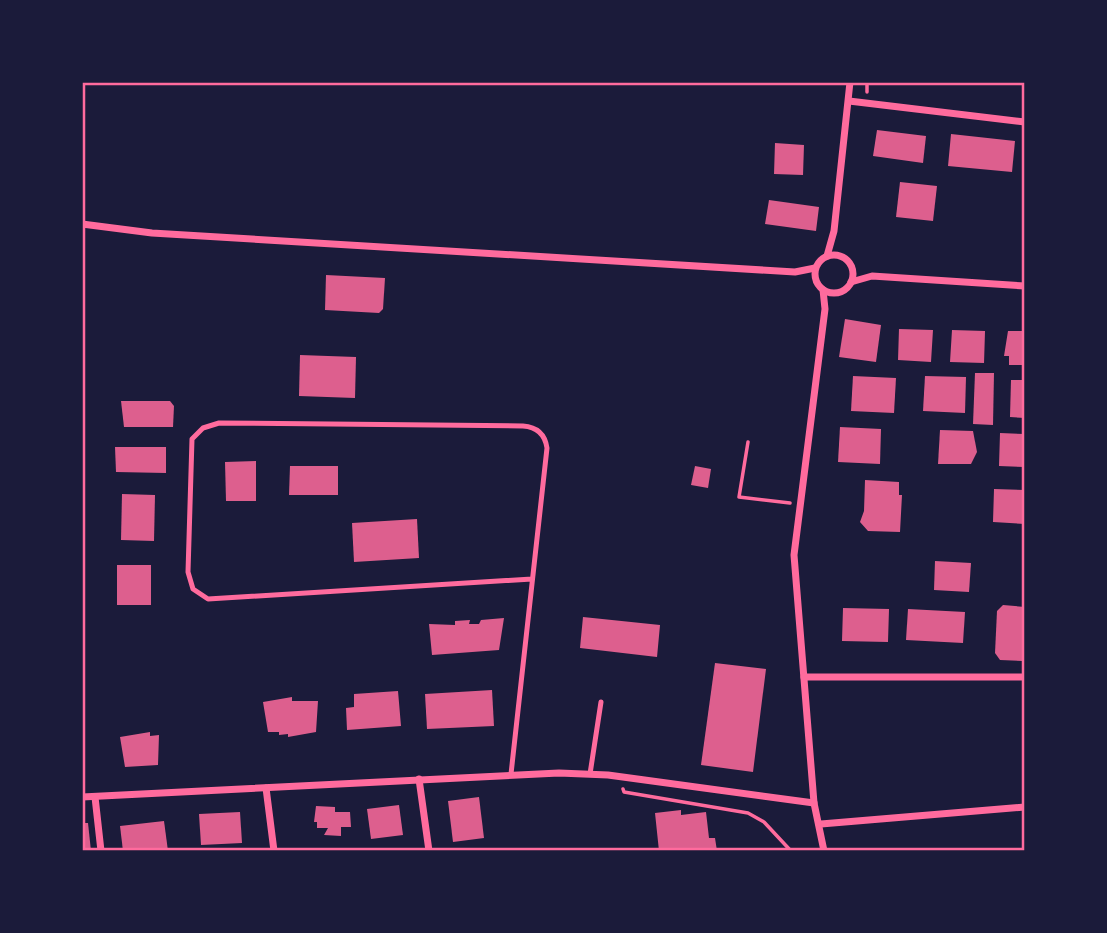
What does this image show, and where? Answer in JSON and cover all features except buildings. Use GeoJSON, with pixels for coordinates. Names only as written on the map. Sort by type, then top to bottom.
{"type":"FeatureCollection","features":[{"type":"Feature","properties":{"kind":"street"},"geometry":{"type":"LineString","coordinates":[[82,225],[152,233],[794,272],[816,268],[827,256],[834,231],[850,82]]}},
{"type":"Feature","properties":{"kind":"street"},"geometry":{"type":"LineString","coordinates":[[849,101],[1025,122]]}},
{"type":"Feature","properties":{"kind":"street"},"geometry":{"type":"LineString","coordinates":[[834,231],[837,255]]}},
{"type":"Feature","properties":{"kind":"street"},"geometry":{"type":"LineString","coordinates":[[827,256],[837,255],[846,260],[852,268],[872,276],[1025,286]]}},
{"type":"Feature","properties":{"kind":"street"},"geometry":{"type":"LineString","coordinates":[[815,280],[816,268]]}},
{"type":"Feature","properties":{"kind":"street"},"geometry":{"type":"LineString","coordinates":[[823,290],[833,293],[846,289],[851,282],[852,268]]}},
{"type":"Feature","properties":{"kind":"street"},"geometry":{"type":"LineString","coordinates":[[794,272],[815,280],[823,290],[825,309],[794,555],[814,803],[821,824],[824,851]]}},
{"type":"Feature","properties":{"kind":"street"},"geometry":{"type":"LineString","coordinates":[[851,282],[872,276]]}},
{"type":"Feature","properties":{"kind":"street"},"geometry":{"type":"LineString","coordinates":[[825,309],[833,293]]}},
{"type":"Feature","properties":{"kind":"street"},"geometry":{"type":"LineString","coordinates":[[804,677],[1025,677]]}},
{"type":"Feature","properties":{"kind":"street"},"geometry":{"type":"LineString","coordinates":[[82,797],[511,774],[590,774],[814,803]]}},
{"type":"Feature","properties":{"kind":"street"},"geometry":{"type":"LineString","coordinates":[[419,779],[429,851]]}},
{"type":"Feature","properties":{"kind":"street"},"geometry":{"type":"LineString","coordinates":[[266,788],[274,851]]}},
{"type":"Feature","properties":{"kind":"street"},"geometry":{"type":"LineString","coordinates":[[95,797],[101,851]]}},
{"type":"Feature","properties":{"kind":"street"},"geometry":{"type":"LineString","coordinates":[[821,824],[1025,807]]}},
{"type":"Feature","properties":{"kind":"lane"},"geometry":{"type":"LineString","coordinates":[[511,774],[547,448],[546,440],[537,429],[523,426],[219,423],[203,428],[192,439],[188,572],[194,589],[208,598],[532,579]]}},
{"type":"Feature","properties":{"kind":"lane"},"geometry":{"type":"LineString","coordinates":[[590,774],[601,702]]}},
{"type":"Feature","properties":{"kind":"path"},"geometry":{"type":"LineString","coordinates":[[748,442],[739,497],[801,504]]}},
{"type":"Feature","properties":{"kind":"path"},"geometry":{"type":"LineString","coordinates":[[621,777],[624,792],[748,813],[764,822],[791,851]]}}]}
